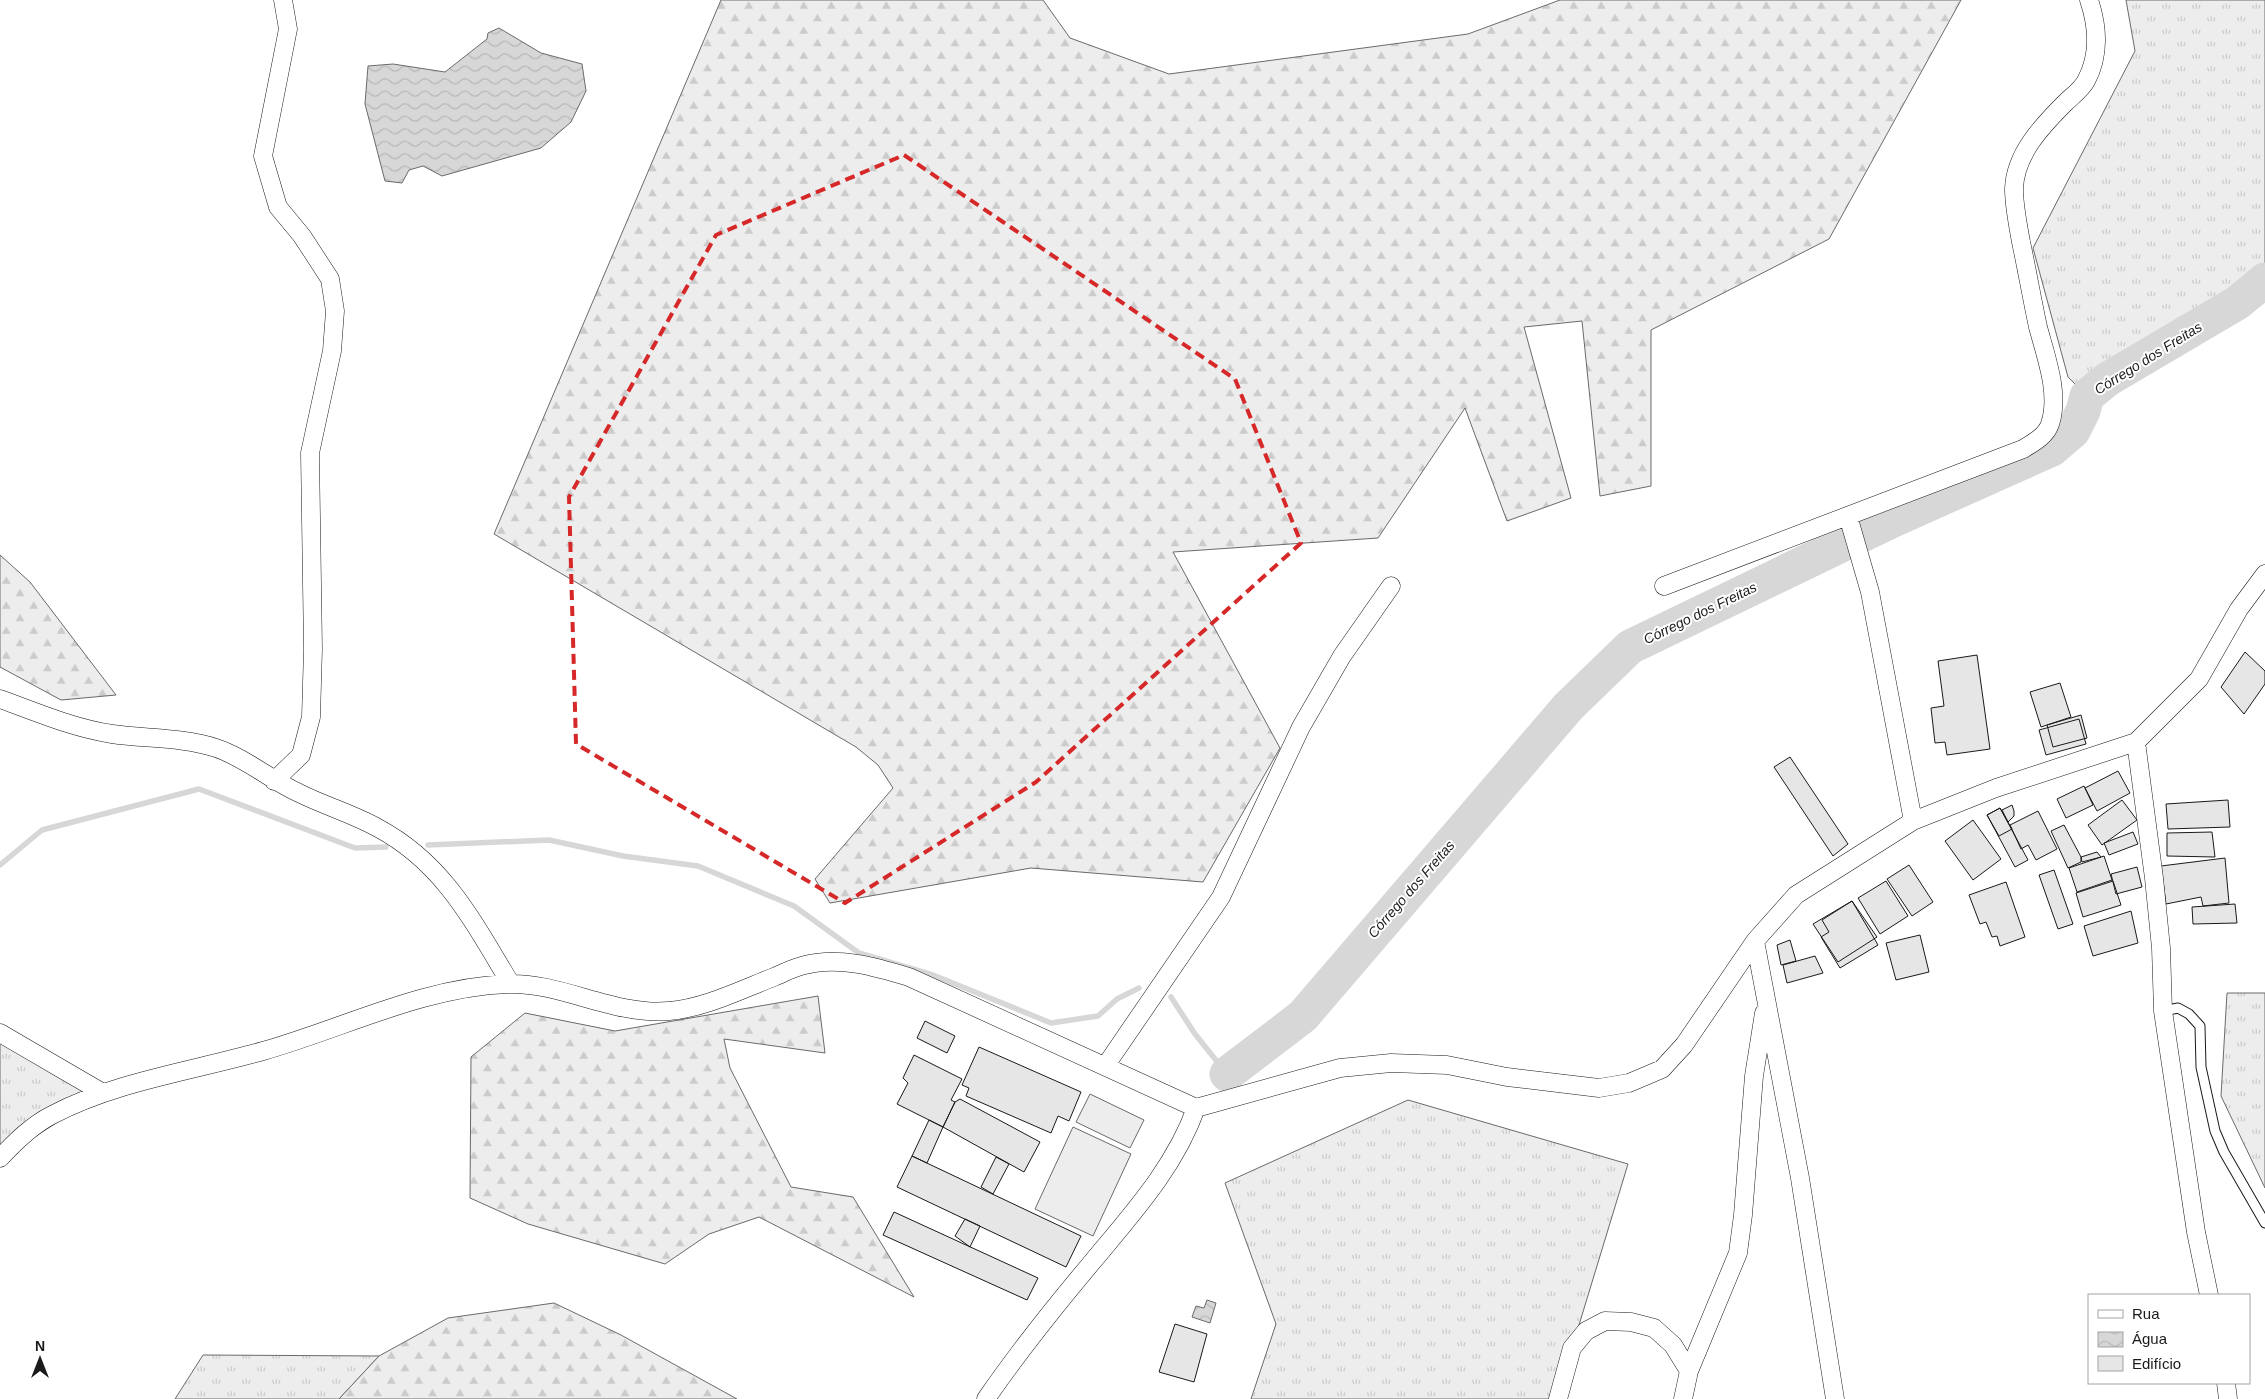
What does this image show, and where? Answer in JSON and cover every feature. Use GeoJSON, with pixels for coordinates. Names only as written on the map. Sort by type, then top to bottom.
{"type":"FeatureCollection","features":[{"type":"Feature","properties":{"kind":"street"},"geometry":{"type":"LineString","coordinates":[[274,781],[301,755],[311,717],[313,649],[310,452],[332,351],[335,312],[330,279],[302,236],[278,208],[264,156],[288,29],[283,0]]}},
{"type":"Feature","properties":{"kind":"street"},"geometry":{"type":"LineString","coordinates":[[1664,586],[1850,521],[2023,449],[2039,439],[2050,427],[2053,412],[2050,378],[2031,298],[2017,219],[2014,189],[2017,172],[2027,147],[2048,120],[2086,82],[2092,66],[2097,41],[2097,29],[2089,0]]}},
{"type":"Feature","properties":{"kind":"street"},"geometry":{"type":"LineString","coordinates":[[1850,521],[1870,592],[1913,821]]}},
{"type":"Feature","properties":{"kind":"street"},"geometry":{"type":"LineString","coordinates":[[0,1158],[19,1139],[50,1116],[103,1093],[264,1051],[454,989],[510,984],[545,989],[634,1010],[668,1011],[701,1005],[805,964],[834,961],[871,966],[909,977],[1106,1065],[1196,1108],[1340,1068],[1391,1063],[1448,1066],[1507,1077],[1599,1088],[1629,1083],[1662,1069],[1684,1045],[1755,941],[1796,895],[1913,821],[1996,788],[2136,742],[2199,679],[2239,609],[2265,574]]}},
{"type":"Feature","properties":{"kind":"street"},"geometry":{"type":"LineString","coordinates":[[1106,1065],[1221,898],[1301,726],[1342,656],[1391,586]]}},
{"type":"Feature","properties":{"kind":"street"},"geometry":{"type":"LineString","coordinates":[[0,699],[74,725],[111,734],[216,748],[243,760],[274,781],[378,828],[406,845],[430,866],[456,894],[510,984]]}},
{"type":"Feature","properties":{"kind":"street"},"geometry":{"type":"LineString","coordinates":[[2136,742],[2155,888],[2161,948],[2163,1011],[2196,1232],[2209,1294]]}},
{"type":"Feature","properties":{"kind":"street"},"geometry":{"type":"LineString","coordinates":[[1755,941],[1800,1178],[1835,1399]]}},
{"type":"Feature","properties":{"kind":"street"},"geometry":{"type":"LineString","coordinates":[[1683,1399],[1689,1371],[1738,1253],[1743,1215],[1754,1076],[1766,1001]]}},
{"type":"Feature","properties":{"kind":"street"},"geometry":{"type":"LineString","coordinates":[[0,1033],[103,1093]]}},
{"type":"Feature","properties":{"kind":"street"},"geometry":{"type":"LineString","coordinates":[[986,1399],[1069,1290],[1150,1192],[1189,1130],[1196,1108]]}},
{"type":"Feature","properties":{"kind":"street"},"geometry":{"type":"LineString","coordinates":[[1558,1399],[1572,1348],[1586,1331],[1605,1321],[1631,1322],[1654,1328],[1673,1345],[1689,1371]]}},
{"type":"Feature","properties":{"kind":"street"},"geometry":{"type":"LineString","coordinates":[[2226,1384],[2228,1399]]}},
{"type":"Feature","properties":{"kind":"lane"},"geometry":{"type":"LineString","coordinates":[[2163,1011],[2178,1008],[2189,1014],[2200,1026],[2201,1067],[2215,1131],[2224,1152],[2265,1223]]}},
{"type":"Feature","properties":{"kind":"highlighted area"},"geometry":{"type":"Polygon","coordinates":[[[904,155],[1235,379],[1301,543],[1036,782],[845,903],[576,744],[569,497],[716,235],[904,155]]]}},
{"type":"Feature","properties":{"kind":"green space"},"geometry":{"type":"Polygon","coordinates":[[[721,0],[1043,0],[1070,38],[1169,74],[1468,34],[1560,0],[1961,0],[1829,239],[1651,330],[1651,486],[1600,496],[1582,321],[1524,327],[1571,498],[1507,521],[1465,408],[1378,538],[1173,552],[1280,748],[1203,882],[1031,868],[830,903],[815,879],[893,788],[878,765],[856,747],[494,534],[721,0]]]}},
{"type":"Feature","properties":{"kind":"green space"},"geometry":{"type":"Polygon","coordinates":[[[2126,0],[2265,0],[2265,280],[2237,303],[2108,379],[2087,396],[2068,377],[2033,248],[2135,51],[2126,0]]]}},
{"type":"Feature","properties":{"kind":"green space"},"geometry":{"type":"Polygon","coordinates":[[[0,555],[30,582],[116,695],[61,700],[0,667],[0,555]]]}},
{"type":"Feature","properties":{"kind":"green space"},"geometry":{"type":"Polygon","coordinates":[[[2227,993],[2265,993],[2265,1188],[2221,1096],[2227,993]]]}},
{"type":"Feature","properties":{"kind":"green space"},"geometry":{"type":"Polygon","coordinates":[[[818,996],[825,1053],[724,1039],[730,1068],[791,1187],[853,1197],[914,1297],[759,1217],[709,1234],[665,1264],[528,1224],[470,1198],[471,1057],[525,1013],[615,1031],[818,996]]]}},
{"type":"Feature","properties":{"kind":"green space"},"geometry":{"type":"Polygon","coordinates":[[[0,1033],[103,1093],[0,1159],[0,1033]]]}},
{"type":"Feature","properties":{"kind":"green space"},"geometry":{"type":"Polygon","coordinates":[[[1408,1100],[1628,1164],[1572,1348],[1560,1399],[1251,1399],[1276,1324],[1225,1183],[1408,1100]]]}},
{"type":"Feature","properties":{"kind":"green space"},"geometry":{"type":"Polygon","coordinates":[[[554,1303],[621,1335],[737,1399],[339,1399],[379,1356],[448,1318],[554,1303]]]}},
{"type":"Feature","properties":{"kind":"green space"},"geometry":{"type":"Polygon","coordinates":[[[203,1355],[379,1356],[339,1399],[175,1399],[203,1355]]]}},
{"type":"Feature","properties":{"kind":"shaded area"},"geometry":{"type":"Polygon","coordinates":[[[1090,1094],[1144,1120],[1130,1148],[1076,1122],[1090,1094]]]}},
{"type":"Feature","properties":{"kind":"shaded area"},"geometry":{"type":"Polygon","coordinates":[[[1073,1127],[1131,1154],[1093,1236],[1035,1209],[1073,1127]]]}},
{"type":"Feature","properties":{"kind":"water"},"geometry":{"type":"Polygon","coordinates":[[[499,28],[541,53],[582,64],[586,91],[571,122],[541,148],[442,176],[423,166],[409,170],[402,183],[385,181],[365,104],[368,66],[393,64],[445,72],[487,39],[488,33],[499,28]]]}},
{"type":"Feature","properties":{"kind":"water"},"geometry":{"type":"Polygon","coordinates":[[[1207,1300],[1216,1303],[1210,1323],[1192,1317],[1196,1306],[1204,1308],[1207,1300]]]}},
{"type":"Feature","properties":{"kind":"building"},"geometry":{"type":"Polygon","coordinates":[[[2245,652],[2265,671],[2265,684],[2244,714],[2221,687],[2245,652]]]}},
{"type":"Feature","properties":{"kind":"building"},"geometry":{"type":"Polygon","coordinates":[[[1977,655],[1990,749],[1947,755],[1945,742],[1935,743],[1931,708],[1944,706],[1938,661],[1977,655]]]}},
{"type":"Feature","properties":{"kind":"building"},"geometry":{"type":"Polygon","coordinates":[[[2060,683],[2071,717],[2041,727],[2030,692],[2060,683]]]}},
{"type":"Feature","properties":{"kind":"building"},"geometry":{"type":"Polygon","coordinates":[[[2081,715],[2087,738],[2053,747],[2047,725],[2081,715]]]}},
{"type":"Feature","properties":{"kind":"building"},"geometry":{"type":"Polygon","coordinates":[[[2079,719],[2086,744],[2046,755],[2039,730],[2079,719]]]}},
{"type":"Feature","properties":{"kind":"building"},"geometry":{"type":"Polygon","coordinates":[[[1790,757],[1848,844],[1833,856],[1774,767],[1790,757]]]}},
{"type":"Feature","properties":{"kind":"building"},"geometry":{"type":"Polygon","coordinates":[[[2118,771],[2130,793],[2097,811],[2085,788],[2118,771]]]}},
{"type":"Feature","properties":{"kind":"building"},"geometry":{"type":"Polygon","coordinates":[[[2084,786],[2093,805],[2066,818],[2057,799],[2084,786]]]}},
{"type":"Feature","properties":{"kind":"building"},"geometry":{"type":"Polygon","coordinates":[[[2122,800],[2137,820],[2102,845],[2088,825],[2122,800]]]}},
{"type":"Feature","properties":{"kind":"building"},"geometry":{"type":"Polygon","coordinates":[[[2228,800],[2230,827],[2168,829],[2166,804],[2228,800]]]}},
{"type":"Feature","properties":{"kind":"building"},"geometry":{"type":"Polygon","coordinates":[[[2012,805],[2014,816],[2008,822],[2002,810],[2012,805]]]}},
{"type":"Feature","properties":{"kind":"building"},"geometry":{"type":"Polygon","coordinates":[[[2000,808],[2012,829],[1999,836],[1987,815],[2000,808]]]}},
{"type":"Feature","properties":{"kind":"building"},"geometry":{"type":"Polygon","coordinates":[[[2000,808],[2028,860],[2015,867],[1987,815],[2000,808]]]}},
{"type":"Feature","properties":{"kind":"building"},"geometry":{"type":"Polygon","coordinates":[[[2038,811],[2057,849],[2036,860],[2028,845],[2021,849],[2010,825],[2038,811]]]}},
{"type":"Feature","properties":{"kind":"building"},"geometry":{"type":"Polygon","coordinates":[[[1973,820],[2001,859],[1973,880],[1945,841],[1973,820]]]}},
{"type":"Feature","properties":{"kind":"building"},"geometry":{"type":"Polygon","coordinates":[[[2064,825],[2081,857],[2081,862],[2068,868],[2051,831],[2064,825]]]}},
{"type":"Feature","properties":{"kind":"building"},"geometry":{"type":"Polygon","coordinates":[[[2133,832],[2138,844],[2109,855],[2104,843],[2133,832]]]}},
{"type":"Feature","properties":{"kind":"building"},"geometry":{"type":"Polygon","coordinates":[[[2212,832],[2215,857],[2167,856],[2167,833],[2212,832]]]}},
{"type":"Feature","properties":{"kind":"building"},"geometry":{"type":"Polygon","coordinates":[[[2097,852],[2101,857],[2082,862],[2081,857],[2097,852]]]}},
{"type":"Feature","properties":{"kind":"building"},"geometry":{"type":"Polygon","coordinates":[[[2104,856],[2112,880],[2077,892],[2069,868],[2104,856]]]}},
{"type":"Feature","properties":{"kind":"building"},"geometry":{"type":"Polygon","coordinates":[[[2225,858],[2229,903],[2203,906],[2201,897],[2166,904],[2161,866],[2225,858]]]}},
{"type":"Feature","properties":{"kind":"building"},"geometry":{"type":"Polygon","coordinates":[[[1909,865],[1933,902],[1912,916],[1887,879],[1909,865]]]}},
{"type":"Feature","properties":{"kind":"building"},"geometry":{"type":"Polygon","coordinates":[[[2137,867],[2142,887],[2116,894],[2111,874],[2137,867]]]}},
{"type":"Feature","properties":{"kind":"building"},"geometry":{"type":"Polygon","coordinates":[[[2054,870],[2073,924],[2058,929],[2039,875],[2054,870]]]}},
{"type":"Feature","properties":{"kind":"building"},"geometry":{"type":"Polygon","coordinates":[[[1886,881],[1908,916],[1880,934],[1858,898],[1886,881]]]}},
{"type":"Feature","properties":{"kind":"building"},"geometry":{"type":"Polygon","coordinates":[[[2113,881],[2121,905],[2083,917],[2076,893],[2113,881]]]}},
{"type":"Feature","properties":{"kind":"building"},"geometry":{"type":"Polygon","coordinates":[[[2006,882],[2025,937],[2000,946],[1997,936],[1992,937],[1986,922],[1980,924],[1969,895],[2006,882]]]}},
{"type":"Feature","properties":{"kind":"building"},"geometry":{"type":"Polygon","coordinates":[[[1852,901],[1877,937],[1838,962],[1813,924],[1852,901]]]}},
{"type":"Feature","properties":{"kind":"building"},"geometry":{"type":"Polygon","coordinates":[[[1852,901],[1878,945],[1840,968],[1821,937],[1829,932],[1822,920],[1852,901]]]}},
{"type":"Feature","properties":{"kind":"building"},"geometry":{"type":"Polygon","coordinates":[[[2235,904],[2237,923],[2193,924],[2192,907],[2235,904]]]}},
{"type":"Feature","properties":{"kind":"building"},"geometry":{"type":"Polygon","coordinates":[[[2131,911],[2138,943],[2093,956],[2084,926],[2131,911]]]}},
{"type":"Feature","properties":{"kind":"building"},"geometry":{"type":"Polygon","coordinates":[[[1920,935],[1929,972],[1896,980],[1886,943],[1920,935]]]}},
{"type":"Feature","properties":{"kind":"building"},"geometry":{"type":"Polygon","coordinates":[[[1790,940],[1796,961],[1781,965],[1777,945],[1790,940]]]}},
{"type":"Feature","properties":{"kind":"building"},"geometry":{"type":"Polygon","coordinates":[[[1815,956],[1823,973],[1787,983],[1783,965],[1815,956]]]}},
{"type":"Feature","properties":{"kind":"building"},"geometry":{"type":"Polygon","coordinates":[[[925,1021],[955,1036],[947,1053],[917,1038],[925,1021]]]}},
{"type":"Feature","properties":{"kind":"building"},"geometry":{"type":"Polygon","coordinates":[[[979,1047],[1081,1092],[1069,1121],[1058,1116],[1051,1133],[966,1096],[969,1088],[962,1085],[979,1047]]]}},
{"type":"Feature","properties":{"kind":"building"},"geometry":{"type":"Polygon","coordinates":[[[914,1055],[962,1079],[951,1100],[955,1102],[943,1127],[897,1104],[908,1083],[903,1078],[914,1055]]]}},
{"type":"Feature","properties":{"kind":"building"},"geometry":{"type":"Polygon","coordinates":[[[960,1099],[1040,1142],[1024,1172],[943,1127],[955,1102],[960,1099]]]}},
{"type":"Feature","properties":{"kind":"building"},"geometry":{"type":"Polygon","coordinates":[[[929,1120],[943,1127],[927,1163],[912,1156],[929,1120]]]}},
{"type":"Feature","properties":{"kind":"building"},"geometry":{"type":"Polygon","coordinates":[[[912,1156],[1081,1236],[1066,1267],[897,1187],[912,1156]]]}},
{"type":"Feature","properties":{"kind":"building"},"geometry":{"type":"Polygon","coordinates":[[[996,1157],[1009,1164],[993,1194],[981,1187],[996,1157]]]}},
{"type":"Feature","properties":{"kind":"building"},"geometry":{"type":"Polygon","coordinates":[[[894,1212],[1038,1278],[1027,1300],[883,1235],[894,1212]]]}},
{"type":"Feature","properties":{"kind":"building"},"geometry":{"type":"Polygon","coordinates":[[[965,1219],[980,1226],[970,1247],[955,1236],[965,1219]]]}},
{"type":"Feature","properties":{"kind":"building"},"geometry":{"type":"Polygon","coordinates":[[[1175,1324],[1207,1334],[1194,1382],[1159,1372],[1175,1324]]]}},
{"type":"Feature","properties":{"kind":"waterway","name":"Córrego dos Freitas"},"geometry":{"type":"LineString","coordinates":[[1227,1074],[1303,1016],[1568,707],[1630,647],[1891,521],[2052,449],[2073,431],[2083,411],[2087,396],[2108,379],[2237,303],[2265,280]]}},
{"type":"Feature","properties":{"kind":"waterway"},"geometry":{"type":"LineString","coordinates":[[0,865],[42,830],[199,789],[355,848],[386,847]]}},
{"type":"Feature","properties":{"kind":"waterway"},"geometry":{"type":"LineString","coordinates":[[428,845],[549,840],[623,856],[698,866],[794,906],[859,953],[933,975],[1051,1023],[1098,1016],[1117,999],[1139,988]]}},
{"type":"Feature","properties":{"kind":"waterway"},"geometry":{"type":"LineString","coordinates":[[1171,997],[1195,1034],[1227,1074]]}}]}
